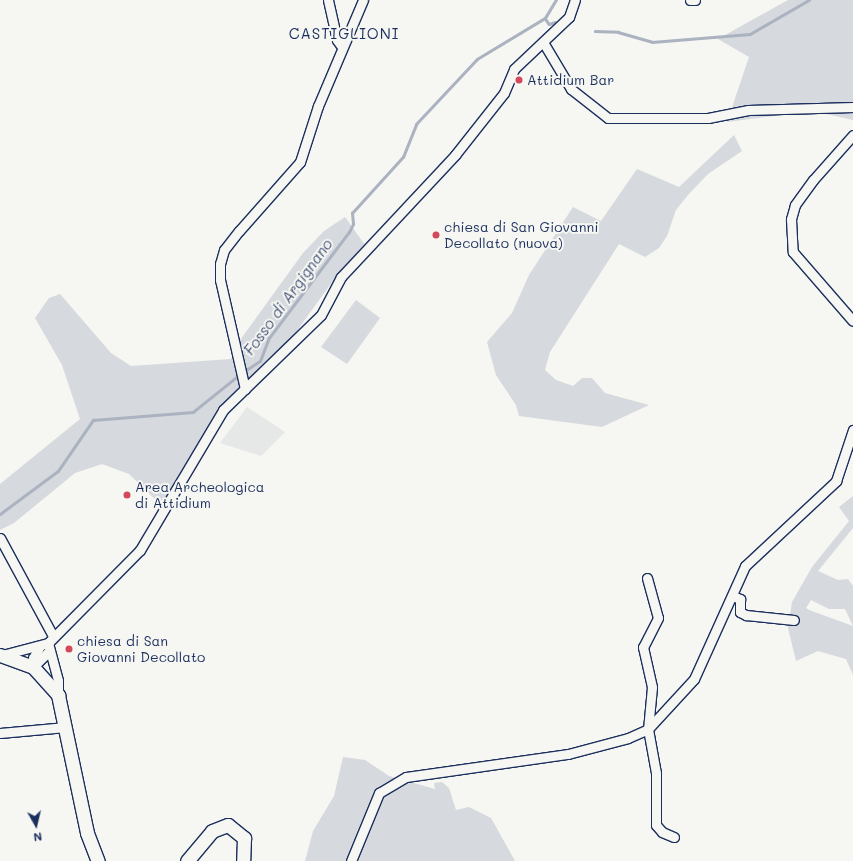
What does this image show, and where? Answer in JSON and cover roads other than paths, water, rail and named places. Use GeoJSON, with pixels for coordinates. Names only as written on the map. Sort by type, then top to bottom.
{"type":"FeatureCollection","features":[{"type":"Feature","properties":{"kind":"main road"},"geometry":{"type":"LineString","coordinates":[[1,655],[33,667],[58,694],[87,833],[98,861]]}},
{"type":"Feature","properties":{"kind":"main road"},"geometry":{"type":"LineString","coordinates":[[187,861],[212,831],[228,825],[244,838],[243,861]]}},
{"type":"Feature","properties":{"kind":"street"},"geometry":{"type":"LineString","coordinates":[[328,0],[337,40],[342,47]]}},
{"type":"Feature","properties":{"kind":"street"},"geometry":{"type":"LineString","coordinates":[[245,386],[220,264],[224,250],[300,162],[318,106],[363,0]]}},
{"type":"Feature","properties":{"kind":"street"},"geometry":{"type":"LineString","coordinates":[[33,667],[47,644],[140,550],[223,410],[245,386],[321,314],[341,277],[455,155],[504,93],[514,69],[569,17],[575,0]]}},
{"type":"Feature","properties":{"kind":"street"},"geometry":{"type":"LineString","coordinates":[[690,0],[695,0]]}},
{"type":"Feature","properties":{"kind":"street"},"geometry":{"type":"LineString","coordinates":[[543,42],[571,88],[608,118],[708,118],[748,110],[853,106]]}},
{"type":"Feature","properties":{"kind":"street"},"geometry":{"type":"LineString","coordinates":[[853,135],[813,180],[795,205],[791,219],[793,252],[853,321]]}},
{"type":"Feature","properties":{"kind":"street"},"geometry":{"type":"LineString","coordinates":[[351,861],[379,793],[406,777],[568,754],[628,738],[648,729],[694,679],[733,596],[745,566],[836,481],[853,430]]}},
{"type":"Feature","properties":{"kind":"street"},"geometry":{"type":"LineString","coordinates":[[0,538],[47,644],[57,675],[58,694]]}},
{"type":"Feature","properties":{"kind":"street"},"geometry":{"type":"LineString","coordinates":[[647,578],[658,618],[643,647],[652,687],[648,729],[656,773],[656,825],[662,832],[674,836]]}},
{"type":"Feature","properties":{"kind":"street"},"geometry":{"type":"LineString","coordinates":[[733,596],[740,599],[740,612],[746,615],[794,620]]}},
{"type":"Feature","properties":{"kind":"street"},"geometry":{"type":"LineString","coordinates":[[1,655],[47,644]]}},
{"type":"Feature","properties":{"kind":"street"},"geometry":{"type":"LineString","coordinates":[[0,733],[66,727]]}},
{"type":"Feature","properties":{"kind":"waterway","name":"Fosso di Argignano"},"geometry":{"type":"LineString","coordinates":[[243,372],[260,361],[269,338],[349,232],[353,224],[352,213],[403,157],[416,124],[477,59],[545,18],[556,0]]}},
{"type":"Feature","properties":{"kind":"waterway"},"geometry":{"type":"LineString","coordinates":[[595,31],[618,32],[652,42],[750,34],[809,0]]}},
{"type":"Feature","properties":{"kind":"waterway"},"geometry":{"type":"LineString","coordinates":[[545,18],[549,24],[555,22]]}},
{"type":"Feature","properties":{"kind":"waterway","name":"Fosso di Argignano"},"geometry":{"type":"LineString","coordinates":[[0,514],[58,471],[93,420],[193,412],[239,375]]}},
{"type":"Feature","properties":{"kind":"place","name":"Attidium Bar"},"geometry":{"type":"Point","coordinates":[519,80]}},
{"type":"Feature","properties":{"kind":"place","name":"chiesa di San Giovanni Decollato (nuova)"},"geometry":{"type":"Point","coordinates":[436,235]}},
{"type":"Feature","properties":{"kind":"place","name":"Area Archeologica di Attidium"},"geometry":{"type":"Point","coordinates":[127,495]}},
{"type":"Feature","properties":{"kind":"place","name":"chiesa di San Giovanni Decollato"},"geometry":{"type":"Point","coordinates":[69,649]}},
{"type":"Feature","properties":{"kind":"district","name":"CASTIGLIONI"},"geometry":{"type":"Point","coordinates":[344,34]}}]}
